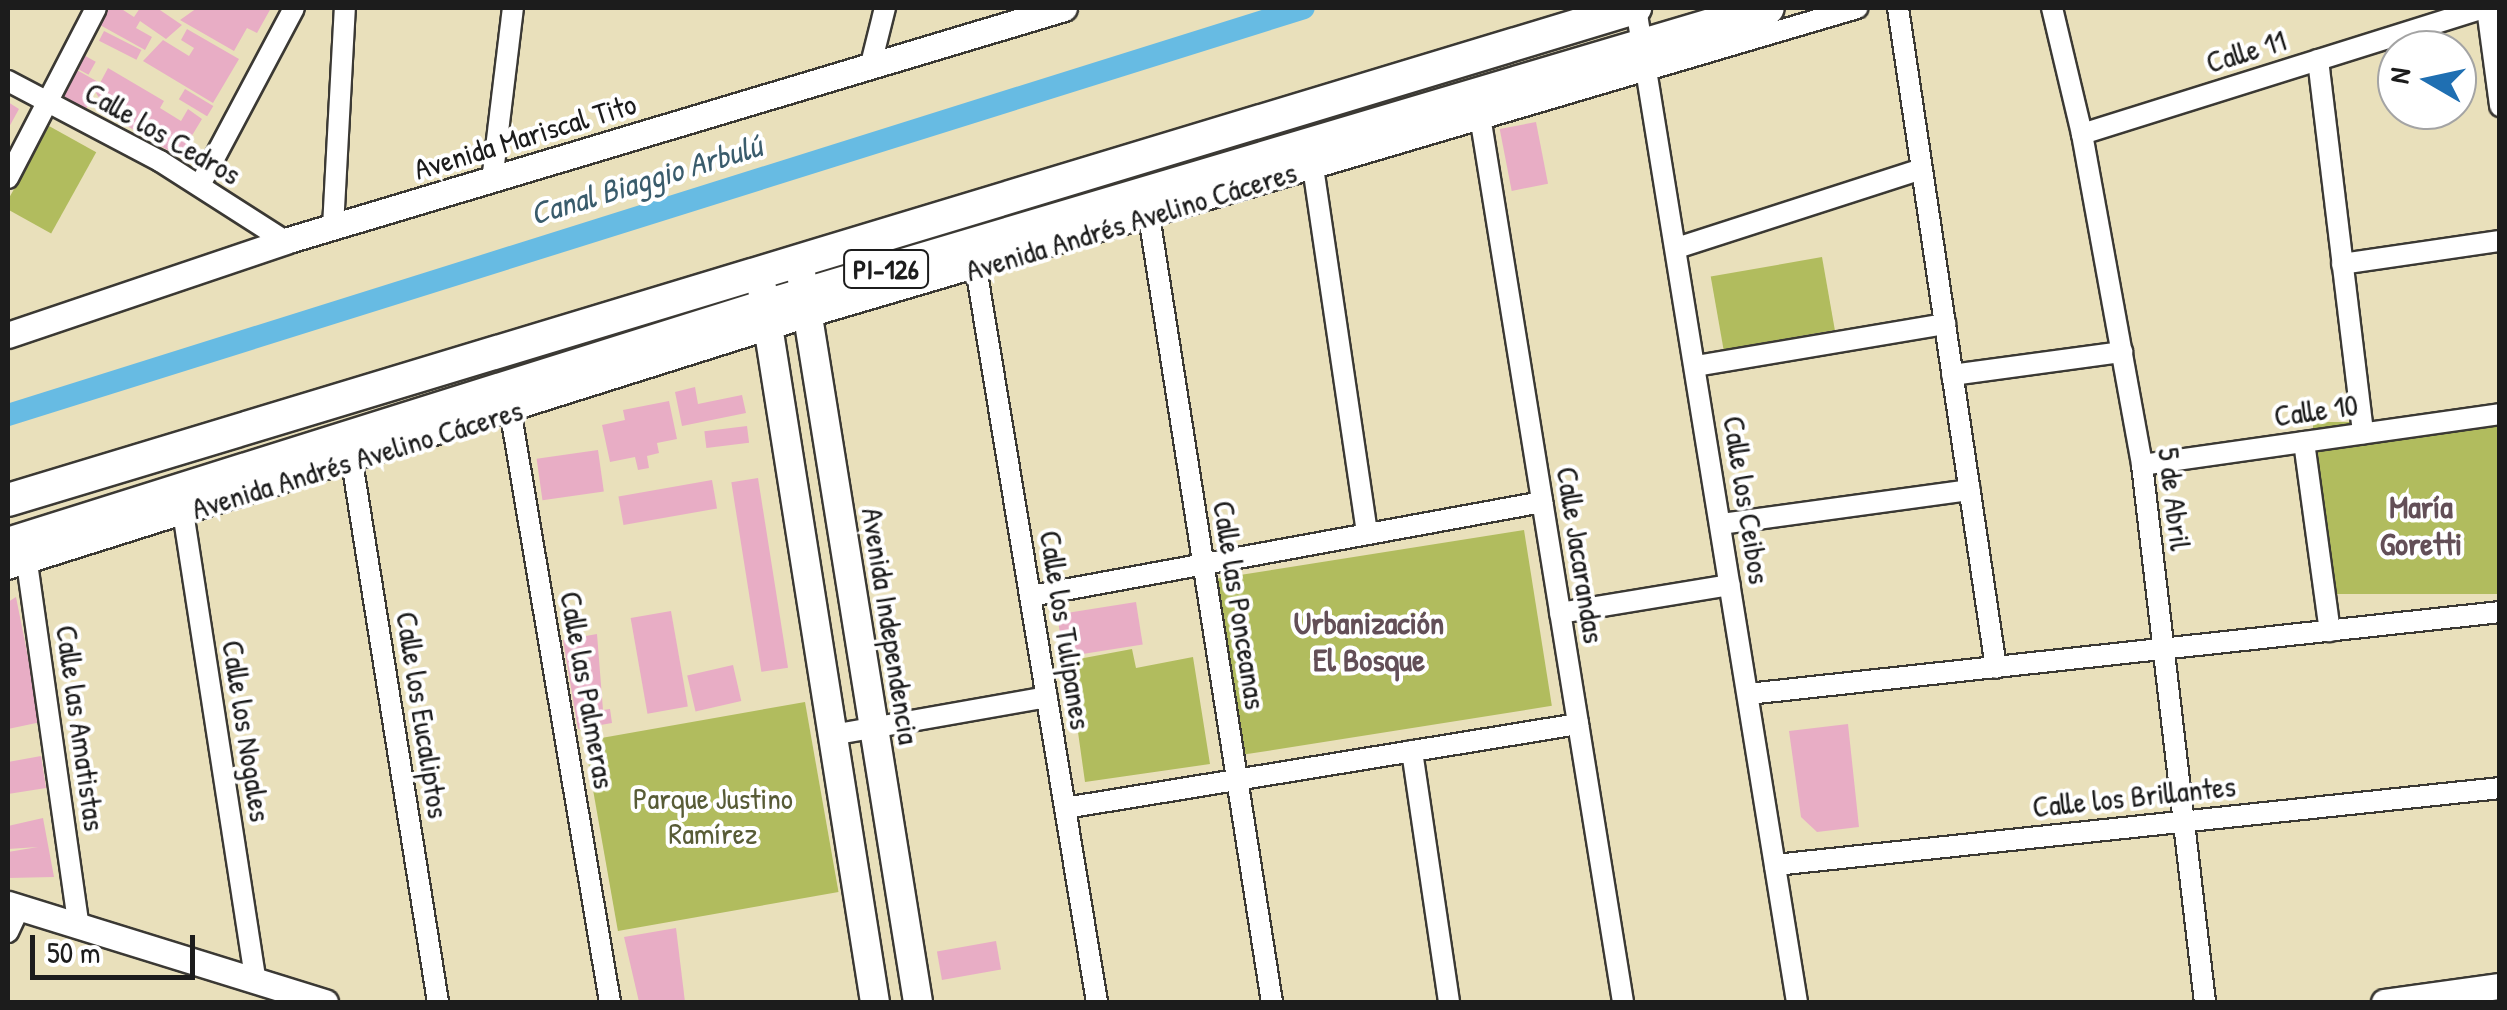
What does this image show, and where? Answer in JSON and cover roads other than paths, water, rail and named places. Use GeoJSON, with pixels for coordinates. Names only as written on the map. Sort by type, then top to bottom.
{"type":"FeatureCollection","features":[{"type":"Feature","properties":{"kind":"highway","name":"Avenida Andrés Avelino Cáceres"},"geometry":{"type":"LineString","coordinates":[[8,500],[1636,8]]}},
{"type":"Feature","properties":{"kind":"highway","name":"Avenida Andrés Avelino Cáceres"},"geometry":{"type":"LineString","coordinates":[[16,553],[806,305],[1646,57],[1768,8]]}},
{"type":"Feature","properties":{"kind":"main road","name":"Avenida Independencia"},"geometry":{"type":"LineString","coordinates":[[799,260],[918,1002]]}},
{"type":"Feature","properties":{"kind":"main road"},"geometry":{"type":"LineString","coordinates":[[760,272],[875,1002]]}},
{"type":"Feature","properties":{"kind":"street"},"geometry":{"type":"LineString","coordinates":[[8,178],[96,8]]}},
{"type":"Feature","properties":{"kind":"street"},"geometry":{"type":"LineString","coordinates":[[200,185],[294,8]]}},
{"type":"Feature","properties":{"kind":"street"},"geometry":{"type":"LineString","coordinates":[[333,227],[345,8]]}},
{"type":"Feature","properties":{"kind":"street"},"geometry":{"type":"LineString","coordinates":[[492,181],[513,8]]}},
{"type":"Feature","properties":{"kind":"street"},"geometry":{"type":"LineString","coordinates":[[871,64],[885,8]]}},
{"type":"Feature","properties":{"kind":"street","name":"Avenida Mariscal Tito"},"geometry":{"type":"LineString","coordinates":[[8,335],[286,241],[1064,8]]}},
{"type":"Feature","properties":{"kind":"street","name":"Calle los Ceibos"},"geometry":{"type":"LineString","coordinates":[[1636,8],[1797,1002]]}},
{"type":"Feature","properties":{"kind":"street","name":"Avenida Andrés Avelino Cáceres"},"geometry":{"type":"LineString","coordinates":[[806,305],[976,268],[1480,116],[1646,57],[1857,8]]}},
{"type":"Feature","properties":{"kind":"street"},"geometry":{"type":"LineString","coordinates":[[1898,8],[1996,668]]}},
{"type":"Feature","properties":{"kind":"street","name":"5 de Abril"},"geometry":{"type":"LineString","coordinates":[[2052,8],[2082,134],[2142,465],[2205,1002]]}},
{"type":"Feature","properties":{"kind":"street"},"geometry":{"type":"LineString","coordinates":[[2486,8],[2500,106]]}},
{"type":"Feature","properties":{"kind":"street","name":"Calle 11"},"geometry":{"type":"LineString","coordinates":[[2082,134],[2486,8]]}},
{"type":"Feature","properties":{"kind":"street"},"geometry":{"type":"LineString","coordinates":[[2318,60],[2363,433]]}},
{"type":"Feature","properties":{"kind":"street","name":"Calle los Cedros"},"geometry":{"type":"LineString","coordinates":[[8,82],[200,185],[286,241]]}},
{"type":"Feature","properties":{"kind":"street","name":"Calle Jacarandas"},"geometry":{"type":"LineString","coordinates":[[1480,116],[1623,1002]]}},
{"type":"Feature","properties":{"kind":"street"},"geometry":{"type":"LineString","coordinates":[[1313,167],[1367,534]]}},
{"type":"Feature","properties":{"kind":"street"},"geometry":{"type":"LineString","coordinates":[[1676,248],[1922,168]]}},
{"type":"Feature","properties":{"kind":"street","name":"Calle las Ponceanas"},"geometry":{"type":"LineString","coordinates":[[1148,216],[1272,1002]]}},
{"type":"Feature","properties":{"kind":"street"},"geometry":{"type":"LineString","coordinates":[[2342,264],[2500,241]]}},
{"type":"Feature","properties":{"kind":"street","name":"Calle los Tulipanes"},"geometry":{"type":"LineString","coordinates":[[976,268],[1097,1002]]}},
{"type":"Feature","properties":{"kind":"street"},"geometry":{"type":"LineString","coordinates":[[1696,366],[1945,324]]}},
{"type":"Feature","properties":{"kind":"street"},"geometry":{"type":"LineString","coordinates":[[1952,375],[2122,352]]}},
{"type":"Feature","properties":{"kind":"street","name":"Calle las Palmeras"},"geometry":{"type":"LineString","coordinates":[[508,400],[610,1002]]}},
{"type":"Feature","properties":{"kind":"street","name":"Calle 10"},"geometry":{"type":"LineString","coordinates":[[2142,465],[2500,414]]}},
{"type":"Feature","properties":{"kind":"street"},"geometry":{"type":"LineString","coordinates":[[2304,442],[2330,631]]}},
{"type":"Feature","properties":{"kind":"street","name":"Calle los Eucaliptos"},"geometry":{"type":"LineString","coordinates":[[350,450],[438,1002]]}},
{"type":"Feature","properties":{"kind":"street"},"geometry":{"type":"LineString","coordinates":[[1721,524],[1970,490]]}},
{"type":"Feature","properties":{"kind":"street","name":"Calle los Nogales"},"geometry":{"type":"LineString","coordinates":[[181,501],[256,982]]}},
{"type":"Feature","properties":{"kind":"street"},"geometry":{"type":"LineString","coordinates":[[1030,596],[1542,502]]}},
{"type":"Feature","properties":{"kind":"street","name":"Calle las Amatistas"},"geometry":{"type":"LineString","coordinates":[[16,553],[79,928]]}},
{"type":"Feature","properties":{"kind":"street"},"geometry":{"type":"LineString","coordinates":[[1560,613],[1730,585]]}},
{"type":"Feature","properties":{"kind":"street"},"geometry":{"type":"LineString","coordinates":[[1748,694],[2500,612]]}},
{"type":"Feature","properties":{"kind":"street"},"geometry":{"type":"LineString","coordinates":[[832,735],[1047,696]]}},
{"type":"Feature","properties":{"kind":"street"},"geometry":{"type":"LineString","coordinates":[[1065,808],[1578,724]]}},
{"type":"Feature","properties":{"kind":"street"},"geometry":{"type":"LineString","coordinates":[[1412,752],[1449,1002]]}},
{"type":"Feature","properties":{"kind":"street","name":"Calle los Brillantes"},"geometry":{"type":"LineString","coordinates":[[1775,865],[2500,788]]}},
{"type":"Feature","properties":{"kind":"street"},"geometry":{"type":"LineString","coordinates":[[8,932],[13,906],[325,1002]]}},
{"type":"Feature","properties":{"kind":"street"},"geometry":{"type":"LineString","coordinates":[[2384,1002],[2422,1000],[2500,986]]}},
{"type":"Feature","properties":{"kind":"waterway","name":"Canal Biaggio Arbulú"},"geometry":{"type":"LineString","coordinates":[[8,415],[1304,8]]}},
{"type":"Feature","properties":{"kind":"district","name":"María Goretti"},"geometry":{"type":"Point","coordinates":[2421,526]}},
{"type":"Feature","properties":{"kind":"district","name":"Urbanización El Bosque"},"geometry":{"type":"Point","coordinates":[1369,642]}},
{"type":"Feature","properties":{"kind":"park label","name":"Parque Justino Ramírez"},"geometry":{"type":"Point","coordinates":[713,815]}}]}
